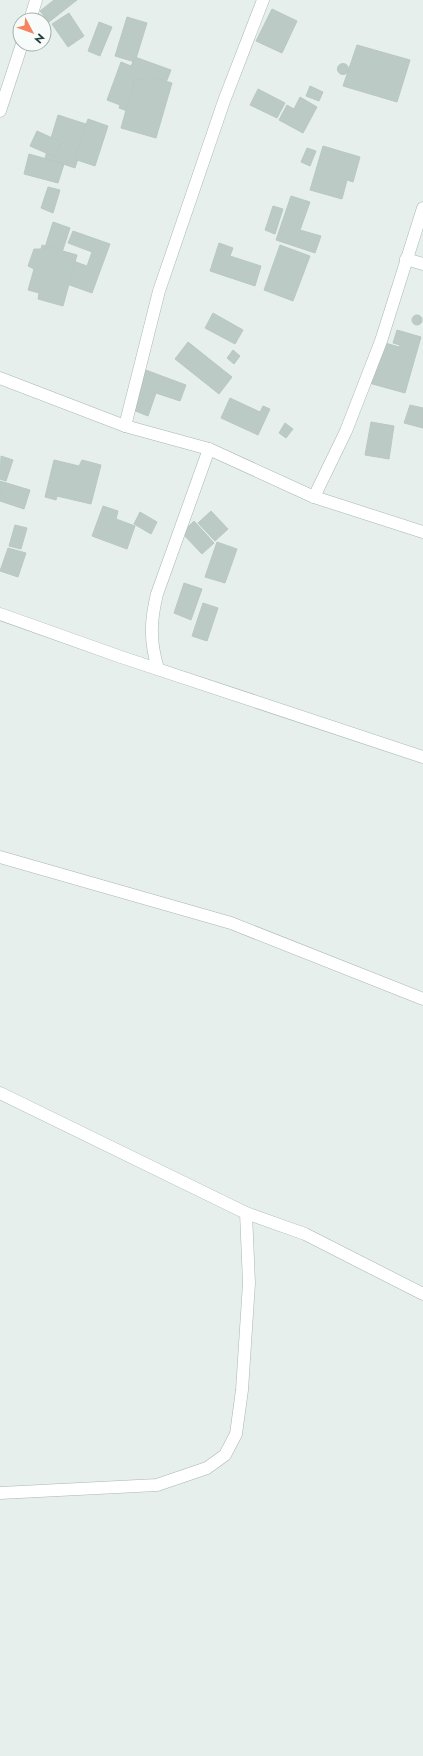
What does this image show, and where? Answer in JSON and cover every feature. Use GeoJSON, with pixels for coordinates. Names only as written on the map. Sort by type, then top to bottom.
{"type":"FeatureCollection","features":[{"type":"Feature","properties":{"kind":"street"},"geometry":{"type":"LineString","coordinates":[[32,12],[36,0]]}},
{"type":"Feature","properties":{"kind":"street"},"geometry":{"type":"LineString","coordinates":[[125,426],[159,291],[224,101],[263,0]]}},
{"type":"Feature","properties":{"kind":"street"},"geometry":{"type":"LineString","coordinates":[[0,111],[19,52]]}},
{"type":"Feature","properties":{"kind":"street"},"geometry":{"type":"LineString","coordinates":[[314,497],[351,417],[381,341],[423,208]]}},
{"type":"Feature","properties":{"kind":"street"},"geometry":{"type":"LineString","coordinates":[[406,259],[423,264]]}},
{"type":"Feature","properties":{"kind":"street"},"geometry":{"type":"LineString","coordinates":[[0,378],[125,426],[209,450],[314,497],[423,532]]}},
{"type":"Feature","properties":{"kind":"street"},"geometry":{"type":"LineString","coordinates":[[158,670],[151,636],[151,616],[157,594],[209,450]]}},
{"type":"Feature","properties":{"kind":"street"},"geometry":{"type":"LineString","coordinates":[[0,614],[158,670],[423,757]]}},
{"type":"Feature","properties":{"kind":"street"},"geometry":{"type":"LineString","coordinates":[[0,857],[232,923],[423,998]]}},
{"type":"Feature","properties":{"kind":"street"},"geometry":{"type":"LineString","coordinates":[[0,1093],[246,1213],[305,1234],[423,1294]]}},
{"type":"Feature","properties":{"kind":"street"},"geometry":{"type":"LineString","coordinates":[[0,1493],[157,1485],[207,1468],[225,1455],[236,1434],[242,1390],[249,1283],[246,1213]]}},
{"type":"Feature","properties":{"kind":"building"},"geometry":{"type":"Polygon","coordinates":[[[54,0],[77,0],[52,20],[52,12],[40,11],[54,0]]]}},
{"type":"Feature","properties":{"kind":"building"},"geometry":{"type":"Polygon","coordinates":[[[272,9],[297,21],[282,53],[256,41],[272,9]]]}},
{"type":"Feature","properties":{"kind":"building"},"geometry":{"type":"Polygon","coordinates":[[[69,13],[84,36],[68,47],[52,24],[69,13]]]}},
{"type":"Feature","properties":{"kind":"building"},"geometry":{"type":"Polygon","coordinates":[[[127,17],[147,23],[135,62],[115,56],[127,17]]]}},
{"type":"Feature","properties":{"kind":"building"},"geometry":{"type":"Polygon","coordinates":[[[99,22],[112,27],[100,56],[88,51],[99,22]]]}},
{"type":"Feature","properties":{"kind":"building"},"geometry":{"type":"Polygon","coordinates":[[[357,45],[410,60],[397,102],[343,86],[357,45]]]}},
{"type":"Feature","properties":{"kind":"building"},"geometry":{"type":"Polygon","coordinates":[[[135,57],[171,70],[165,85],[170,87],[164,106],[150,102],[144,117],[119,108],[120,105],[107,100],[121,62],[131,66],[135,57]]]}},
{"type":"Feature","properties":{"kind":"building"},"geometry":{"type":"Polygon","coordinates":[[[341,64],[345,64],[347,65],[347,73],[341,74],[338,71],[338,67],[341,64]]]}},
{"type":"Feature","properties":{"kind":"building"},"geometry":{"type":"Polygon","coordinates":[[[148,76],[172,83],[156,138],[121,128],[135,78],[147,81],[148,76]]]}},
{"type":"Feature","properties":{"kind":"building"},"geometry":{"type":"Polygon","coordinates":[[[310,86],[323,92],[319,101],[306,96],[310,86]]]}},
{"type":"Feature","properties":{"kind":"building"},"geometry":{"type":"Polygon","coordinates":[[[258,89],[285,103],[277,118],[250,105],[258,89]]]}},
{"type":"Feature","properties":{"kind":"building"},"geometry":{"type":"Polygon","coordinates":[[[300,97],[317,107],[303,133],[279,120],[287,105],[294,109],[300,97]]]}},
{"type":"Feature","properties":{"kind":"building"},"geometry":{"type":"Polygon","coordinates":[[[58,115],[89,125],[75,168],[45,158],[58,115]]]}},
{"type":"Feature","properties":{"kind":"building"},"geometry":{"type":"Polygon","coordinates":[[[88,119],[108,126],[95,166],[74,159],[88,119]]]}},
{"type":"Feature","properties":{"kind":"building"},"geometry":{"type":"Polygon","coordinates":[[[37,131],[61,142],[55,157],[30,146],[37,131]]]}},
{"type":"Feature","properties":{"kind":"building"},"geometry":{"type":"Polygon","coordinates":[[[323,146],[360,157],[353,182],[347,180],[342,199],[310,190],[323,146]]]}},
{"type":"Feature","properties":{"kind":"building"},"geometry":{"type":"Polygon","coordinates":[[[307,148],[316,151],[310,166],[301,162],[307,148]]]}},
{"type":"Feature","properties":{"kind":"building"},"geometry":{"type":"Polygon","coordinates":[[[29,154],[64,164],[58,183],[24,174],[29,154]]]}},
{"type":"Feature","properties":{"kind":"building"},"geometry":{"type":"Polygon","coordinates":[[[48,187],[60,190],[53,213],[41,208],[48,187]]]}},
{"type":"Feature","properties":{"kind":"building"},"geometry":{"type":"Polygon","coordinates":[[[291,196],[310,202],[300,230],[321,236],[315,253],[276,240],[291,196]]]}},
{"type":"Feature","properties":{"kind":"building"},"geometry":{"type":"Polygon","coordinates":[[[273,206],[283,209],[275,234],[265,230],[273,206]]]}},
{"type":"Feature","properties":{"kind":"building"},"geometry":{"type":"Polygon","coordinates":[[[53,222],[70,228],[55,274],[38,269],[53,222]]]}},
{"type":"Feature","properties":{"kind":"building"},"geometry":{"type":"Polygon","coordinates":[[[73,231],[110,244],[92,293],[53,279],[62,257],[87,266],[92,252],[68,243],[73,231]]]}},
{"type":"Feature","properties":{"kind":"building"},"geometry":{"type":"Polygon","coordinates":[[[219,243],[233,248],[230,256],[261,266],[255,286],[210,271],[219,243]]]}},
{"type":"Feature","properties":{"kind":"building"},"geometry":{"type":"Polygon","coordinates":[[[42,245],[77,255],[63,306],[38,299],[39,293],[28,290],[34,269],[28,266],[34,249],[41,249],[42,245]]]}},
{"type":"Feature","properties":{"kind":"building"},"geometry":{"type":"Polygon","coordinates":[[[280,245],[310,256],[293,301],[264,290],[280,245]]]}},
{"type":"Feature","properties":{"kind":"building"},"geometry":{"type":"Polygon","coordinates":[[[213,313],[243,330],[235,344],[205,328],[213,313]]]}},
{"type":"Feature","properties":{"kind":"building"},"geometry":{"type":"Polygon","coordinates":[[[415,315],[419,315],[421,316],[421,324],[415,325],[412,322],[412,318],[415,315]]]}},
{"type":"Feature","properties":{"kind":"building"},"geometry":{"type":"Polygon","coordinates":[[[397,330],[421,337],[405,393],[369,383],[376,360],[380,361],[385,343],[399,347],[400,345],[393,343],[397,330]]]}},
{"type":"Feature","properties":{"kind":"building"},"geometry":{"type":"Polygon","coordinates":[[[188,342],[232,377],[219,394],[175,359],[188,342]]]}},
{"type":"Feature","properties":{"kind":"building"},"geometry":{"type":"Polygon","coordinates":[[[233,350],[240,356],[234,364],[227,358],[233,350]]]}},
{"type":"Feature","properties":{"kind":"building"},"geometry":{"type":"Polygon","coordinates":[[[143,369],[186,385],[180,401],[156,393],[148,416],[128,408],[143,369]]]}},
{"type":"Feature","properties":{"kind":"building"},"geometry":{"type":"Polygon","coordinates":[[[230,398],[260,412],[263,406],[270,409],[258,435],[221,418],[230,398]]]}},
{"type":"Feature","properties":{"kind":"building"},"geometry":{"type":"Polygon","coordinates":[[[410,405],[423,408],[423,428],[404,423],[410,405]]]}},
{"type":"Feature","properties":{"kind":"building"},"geometry":{"type":"Polygon","coordinates":[[[371,422],[394,426],[389,459],[365,455],[371,422]]]}},
{"type":"Feature","properties":{"kind":"building"},"geometry":{"type":"Polygon","coordinates":[[[285,423],[293,429],[286,438],[279,433],[285,423]]]}},
{"type":"Feature","properties":{"kind":"building"},"geometry":{"type":"Polygon","coordinates":[[[1,456],[13,460],[6,481],[0,479],[1,456]]]}},
{"type":"Feature","properties":{"kind":"building"},"geometry":{"type":"Polygon","coordinates":[[[54,460],[79,466],[82,460],[101,465],[91,504],[57,496],[56,500],[45,497],[54,460]]]}},
{"type":"Feature","properties":{"kind":"building"},"geometry":{"type":"Polygon","coordinates":[[[0,481],[30,490],[24,509],[0,501],[0,481]]]}},
{"type":"Feature","properties":{"kind":"building"},"geometry":{"type":"Polygon","coordinates":[[[103,506],[118,511],[116,519],[135,526],[127,549],[92,536],[103,506]]]}},
{"type":"Feature","properties":{"kind":"building"},"geometry":{"type":"Polygon","coordinates":[[[211,511],[228,529],[215,541],[198,523],[211,511]]]}},
{"type":"Feature","properties":{"kind":"building"},"geometry":{"type":"Polygon","coordinates":[[[140,512],[157,522],[151,534],[134,524],[140,512]]]}},
{"type":"Feature","properties":{"kind":"building"},"geometry":{"type":"Polygon","coordinates":[[[194,521],[214,543],[202,554],[182,533],[194,521]]]}},
{"type":"Feature","properties":{"kind":"building"},"geometry":{"type":"Polygon","coordinates":[[[15,525],[27,528],[21,549],[9,546],[15,525]]]}},
{"type":"Feature","properties":{"kind":"building"},"geometry":{"type":"Polygon","coordinates":[[[217,542],[237,549],[225,583],[205,577],[217,542]]]}},
{"type":"Feature","properties":{"kind":"building"},"geometry":{"type":"Polygon","coordinates":[[[8,548],[26,553],[18,577],[0,571],[8,548]]]}},
{"type":"Feature","properties":{"kind":"building"},"geometry":{"type":"Polygon","coordinates":[[[184,583],[202,589],[191,620],[174,613],[184,583]]]}},
{"type":"Feature","properties":{"kind":"building"},"geometry":{"type":"Polygon","coordinates":[[[203,603],[218,608],[207,641],[192,636],[203,603]]]}}]}
